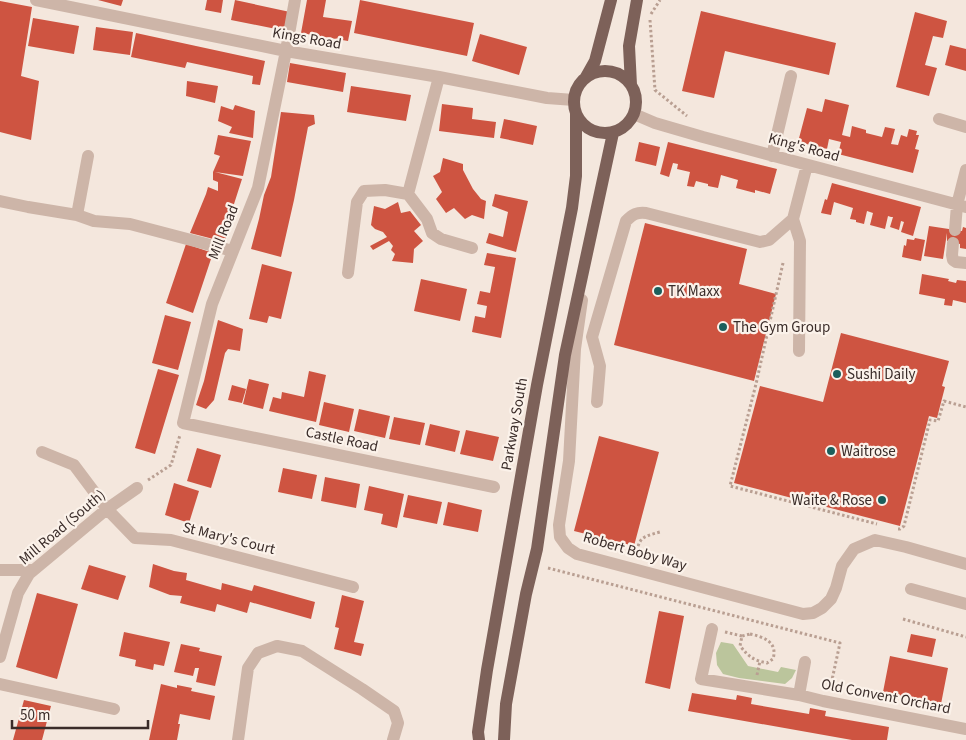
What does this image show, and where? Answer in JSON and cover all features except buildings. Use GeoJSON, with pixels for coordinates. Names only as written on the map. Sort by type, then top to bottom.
{"type":"FeatureCollection","features":[{"type":"Feature","properties":{"kind":"main road"},"geometry":{"type":"LineString","coordinates":[[611,0],[595,61],[578,87],[575,106],[582,123],[591,130],[602,133],[613,133],[622,129],[634,114],[636,104],[632,86],[629,46],[638,0]]}},
{"type":"Feature","properties":{"kind":"main road"},"geometry":{"type":"LineString","coordinates":[[586,77],[606,71],[616,73],[625,78],[632,86]]}},
{"type":"Feature","properties":{"kind":"main road","name":"Parkway South"},"geometry":{"type":"LineString","coordinates":[[478,740],[488,670],[537,385],[572,208],[576,176],[575,106]]}},
{"type":"Feature","properties":{"kind":"main road"},"geometry":{"type":"LineString","coordinates":[[504,740],[506,704],[526,594],[537,549],[565,355],[613,133]]}},
{"type":"Feature","properties":{"kind":"street","name":"Kings Road"},"geometry":{"type":"LineString","coordinates":[[36,0],[286,51],[439,77],[547,98],[575,106]]}},
{"type":"Feature","properties":{"kind":"street","name":"Mill Road"},"geometry":{"type":"LineString","coordinates":[[183,423],[212,304],[258,188],[295,0]]}},
{"type":"Feature","properties":{"kind":"street"},"geometry":{"type":"LineString","coordinates":[[772,156],[791,76]]}},
{"type":"Feature","properties":{"kind":"street"},"geometry":{"type":"LineString","coordinates":[[408,194],[439,77]]}},
{"type":"Feature","properties":{"kind":"street","name":"King's Road"},"geometry":{"type":"LineString","coordinates":[[634,114],[655,123],[703,137],[962,206]]}},
{"type":"Feature","properties":{"kind":"street"},"geometry":{"type":"LineString","coordinates":[[938,119],[966,127]]}},
{"type":"Feature","properties":{"kind":"street"},"geometry":{"type":"LineString","coordinates":[[77,215],[88,156]]}},
{"type":"Feature","properties":{"kind":"street"},"geometry":{"type":"LineString","coordinates":[[799,351],[800,241],[794,220],[807,165]]}},
{"type":"Feature","properties":{"kind":"street"},"geometry":{"type":"LineString","coordinates":[[966,170],[962,206],[954,236],[952,255],[953,260],[956,262],[966,264]]}},
{"type":"Feature","properties":{"kind":"street"},"geometry":{"type":"LineString","coordinates":[[348,273],[357,202],[364,191],[385,190],[408,194],[427,219],[432,233],[441,239],[472,248]]}},
{"type":"Feature","properties":{"kind":"street"},"geometry":{"type":"LineString","coordinates":[[0,201],[77,215],[94,221],[130,224],[233,251]]}},
{"type":"Feature","properties":{"kind":"street"},"geometry":{"type":"LineString","coordinates":[[598,402],[600,366],[592,336],[626,221],[632,215],[638,212],[646,212],[760,242],[769,240],[794,220]]}},
{"type":"Feature","properties":{"kind":"street","name":"Robert Boby Way"},"geometry":{"type":"LineString","coordinates":[[592,233],[575,349],[569,461],[559,525],[560,537],[568,548],[577,554],[802,614],[813,613],[822,608],[831,599],[842,566],[854,550],[875,540],[966,564]]}},
{"type":"Feature","properties":{"kind":"street","name":"Castle Road"},"geometry":{"type":"LineString","coordinates":[[183,423],[494,487]]}},
{"type":"Feature","properties":{"kind":"street","name":"St Mary's Court"},"geometry":{"type":"LineString","coordinates":[[42,452],[74,465],[107,509],[135,538],[171,540],[353,587]]}},
{"type":"Feature","properties":{"kind":"street","name":"Mill Road (South)"},"geometry":{"type":"LineString","coordinates":[[0,657],[18,593],[29,574],[107,509],[137,488]]}},
{"type":"Feature","properties":{"kind":"street"},"geometry":{"type":"LineString","coordinates":[[0,570],[33,570]]}},
{"type":"Feature","properties":{"kind":"street"},"geometry":{"type":"LineString","coordinates":[[911,589],[966,604]]}},
{"type":"Feature","properties":{"kind":"street","name":"Old Convent Orchard"},"geometry":{"type":"LineString","coordinates":[[712,630],[701,679],[799,695],[823,702],[966,729]]}},
{"type":"Feature","properties":{"kind":"street"},"geometry":{"type":"LineString","coordinates":[[238,740],[248,668],[258,653],[277,646],[302,651],[394,711],[398,723],[393,740]]}},
{"type":"Feature","properties":{"kind":"street","name":"Old Convent Orchard"},"geometry":{"type":"LineString","coordinates":[[799,695],[805,662]]}},
{"type":"Feature","properties":{"kind":"street"},"geometry":{"type":"LineString","coordinates":[[0,684],[114,709]]}},
{"type":"Feature","properties":{"kind":"path"},"geometry":{"type":"LineString","coordinates":[[660,0],[650,15],[654,90],[690,119]]}},
{"type":"Feature","properties":{"kind":"path"},"geometry":{"type":"LineString","coordinates":[[785,258],[730,486],[881,525]]}},
{"type":"Feature","properties":{"kind":"path"},"geometry":{"type":"LineString","coordinates":[[890,527],[900,529],[904,526],[930,420],[938,422],[944,401],[966,407]]}},
{"type":"Feature","properties":{"kind":"path"},"geometry":{"type":"LineString","coordinates":[[137,488],[171,465],[183,423]]}},
{"type":"Feature","properties":{"kind":"path"},"geometry":{"type":"LineString","coordinates":[[634,568],[638,544],[643,537],[660,532]]}},
{"type":"Feature","properties":{"kind":"path"},"geometry":{"type":"LineString","coordinates":[[903,619],[966,637]]}},
{"type":"Feature","properties":{"kind":"path"},"geometry":{"type":"LineString","coordinates":[[750,634],[762,636],[772,644],[775,652],[773,659],[767,663],[760,661],[747,655],[740,646],[742,636],[750,634]]}},
{"type":"Feature","properties":{"kind":"green space"},"geometry":{"type":"Polygon","coordinates":[[[721,642],[733,644],[748,666],[778,672],[781,667],[796,670],[792,678],[785,684],[723,674],[717,665],[716,653],[721,642]]]}},
{"type":"Feature","properties":{"kind":"place","name":"TK Maxx"},"geometry":{"type":"Point","coordinates":[658,291]}},
{"type":"Feature","properties":{"kind":"place","name":"The Gym Group"},"geometry":{"type":"Point","coordinates":[723,327]}},
{"type":"Feature","properties":{"kind":"place","name":"Sushi Daily"},"geometry":{"type":"Point","coordinates":[837,374]}},
{"type":"Feature","properties":{"kind":"place","name":"Waitrose"},"geometry":{"type":"Point","coordinates":[831,451]}},
{"type":"Feature","properties":{"kind":"place","name":"Waite & Rose"},"geometry":{"type":"Point","coordinates":[882,500]}}]}
